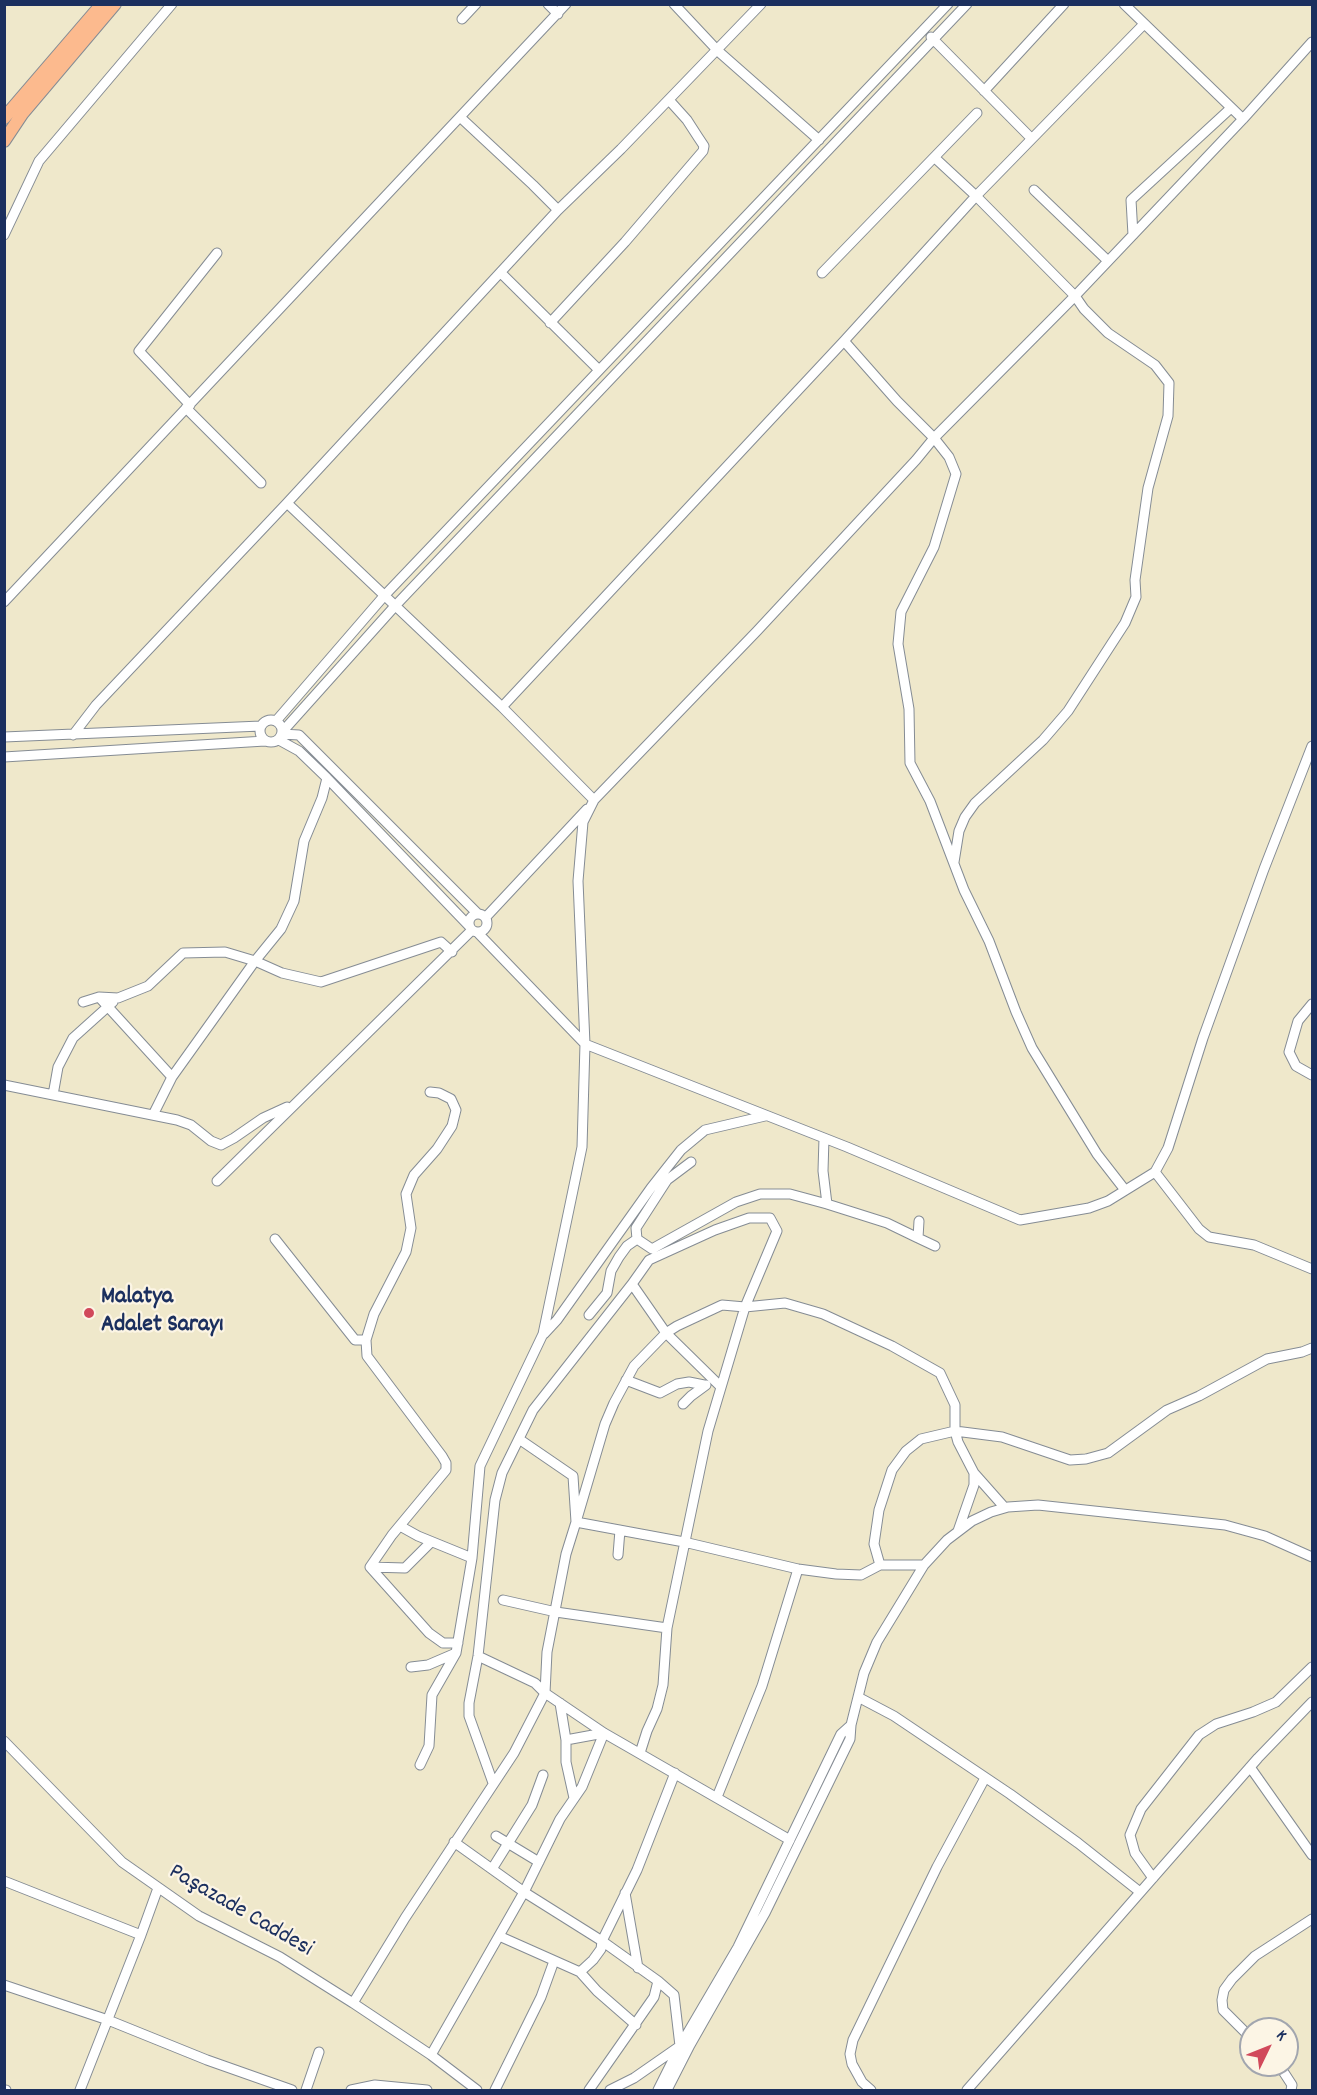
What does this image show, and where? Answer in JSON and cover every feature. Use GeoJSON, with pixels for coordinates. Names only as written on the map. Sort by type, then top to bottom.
{"type":"FeatureCollection","features":[{"type":"Feature","properties":{"kind":"main road"},"geometry":{"type":"LineString","coordinates":[[4,118],[102,4]]}},
{"type":"Feature","properties":{"kind":"main road"},"geometry":{"type":"LineString","coordinates":[[4,141],[22,114],[115,4]]}},
{"type":"Feature","properties":{"kind":"street"},"geometry":{"type":"LineString","coordinates":[[4,235],[39,161],[172,4]]}},
{"type":"Feature","properties":{"kind":"street"},"geometry":{"type":"LineString","coordinates":[[462,18],[476,4]]}},
{"type":"Feature","properties":{"kind":"street"},"geometry":{"type":"LineString","coordinates":[[548,4],[558,14]]}},
{"type":"Feature","properties":{"kind":"street"},"geometry":{"type":"LineString","coordinates":[[4,602],[567,4]]}},
{"type":"Feature","properties":{"kind":"street"},"geometry":{"type":"LineString","coordinates":[[674,4],[718,51],[819,140]]}},
{"type":"Feature","properties":{"kind":"street"},"geometry":{"type":"LineString","coordinates":[[73,735],[96,705],[287,503],[558,210],[718,51],[761,4]]}},
{"type":"Feature","properties":{"kind":"street"},"geometry":{"type":"LineString","coordinates":[[276,721],[384,596],[948,4]]}},
{"type":"Feature","properties":{"kind":"street"},"geometry":{"type":"LineString","coordinates":[[4,757],[265,741],[272,743],[395,606],[967,4]]}},
{"type":"Feature","properties":{"kind":"street"},"geometry":{"type":"LineString","coordinates":[[984,91],[1064,4]]}},
{"type":"Feature","properties":{"kind":"street"},"geometry":{"type":"LineString","coordinates":[[1124,4],[1243,119]]}},
{"type":"Feature","properties":{"kind":"street"},"geometry":{"type":"LineString","coordinates":[[502,707],[844,341],[976,196],[1144,24]]}},
{"type":"Feature","properties":{"kind":"street"},"geometry":{"type":"LineString","coordinates":[[923,31],[934,39],[1031,138]]}},
{"type":"Feature","properties":{"kind":"street"},"geometry":{"type":"LineString","coordinates":[[473,930],[471,918],[482,915],[765,623],[934,438],[1133,235],[1312,42]]}},
{"type":"Feature","properties":{"kind":"street"},"geometry":{"type":"LineString","coordinates":[[550,323],[632,234],[703,151],[704,146],[687,120],[669,100]]}},
{"type":"Feature","properties":{"kind":"street"},"geometry":{"type":"LineString","coordinates":[[1133,235],[1131,200],[1231,108]]}},
{"type":"Feature","properties":{"kind":"street"},"geometry":{"type":"LineString","coordinates":[[822,273],[976,113]]}},
{"type":"Feature","properties":{"kind":"street"},"geometry":{"type":"LineString","coordinates":[[460,117],[558,210]]}},
{"type":"Feature","properties":{"kind":"street"},"geometry":{"type":"LineString","coordinates":[[935,158],[976,196],[1108,333],[1155,365],[1169,383],[1168,416],[1148,488],[1135,580],[1136,597],[1125,623],[1068,711],[1043,740],[975,803],[965,817],[959,831],[954,864]]}},
{"type":"Feature","properties":{"kind":"street"},"geometry":{"type":"LineString","coordinates":[[1034,190],[1108,261]]}},
{"type":"Feature","properties":{"kind":"street"},"geometry":{"type":"LineString","coordinates":[[217,253],[139,351],[261,483]]}},
{"type":"Feature","properties":{"kind":"street"},"geometry":{"type":"LineString","coordinates":[[501,273],[599,370]]}},
{"type":"Feature","properties":{"kind":"street"},"geometry":{"type":"LineString","coordinates":[[844,341],[897,401],[934,438],[949,457],[956,474],[934,547],[901,612],[898,644],[909,709],[910,763],[930,801],[968,899],[989,941],[1032,1048],[1097,1154],[1125,1190]]}},
{"type":"Feature","properties":{"kind":"street"},"geometry":{"type":"LineString","coordinates":[[287,503],[502,707],[594,800]]}},
{"type":"Feature","properties":{"kind":"street"},"geometry":{"type":"LineString","coordinates":[[4,737],[261,726],[269,720],[276,721],[280,725],[281,735],[327,778],[585,1044],[824,1138],[1020,1220],[1089,1208],[1108,1201],[1155,1172],[1168,1149],[1203,1038],[1264,869],[1312,746]]}},
{"type":"Feature","properties":{"kind":"street"},"geometry":{"type":"LineString","coordinates":[[261,726],[261,735],[265,741]]}},
{"type":"Feature","properties":{"kind":"street"},"geometry":{"type":"LineString","coordinates":[[281,735],[299,735],[482,915],[488,926],[484,931],[473,930]]}},
{"type":"Feature","properties":{"kind":"street"},"geometry":{"type":"LineString","coordinates":[[153,1115],[172,1077],[255,961],[281,929],[294,901],[304,841],[322,798],[327,778]]}},
{"type":"Feature","properties":{"kind":"street"},"geometry":{"type":"LineString","coordinates":[[420,1765],[429,1746],[432,1695],[457,1648],[472,1558],[480,1466],[543,1335],[582,1147],[585,1044],[578,881],[583,822],[594,800]]}},
{"type":"Feature","properties":{"kind":"street"},"geometry":{"type":"LineString","coordinates":[[217,1181],[473,930]]}},
{"type":"Feature","properties":{"kind":"street"},"geometry":{"type":"LineString","coordinates":[[53,1095],[58,1067],[73,1038],[118,998],[148,986],[183,953],[225,952],[255,961],[282,973],[321,982],[441,942],[452,952]]}},
{"type":"Feature","properties":{"kind":"street"},"geometry":{"type":"LineString","coordinates":[[83,1002],[99,997],[118,998]]}},
{"type":"Feature","properties":{"kind":"street"},"geometry":{"type":"LineString","coordinates":[[99,997],[172,1077]]}},
{"type":"Feature","properties":{"kind":"street"},"geometry":{"type":"LineString","coordinates":[[1312,1004],[1298,1021],[1289,1052],[1296,1066],[1312,1075]]}},
{"type":"Feature","properties":{"kind":"street"},"geometry":{"type":"LineString","coordinates":[[4,1085],[153,1115],[191,1125],[211,1142],[221,1145],[263,1118],[298,1100]]}},
{"type":"Feature","properties":{"kind":"street"},"geometry":{"type":"LineString","coordinates":[[370,1567],[446,1470],[446,1463],[367,1356],[366,1340],[374,1314],[406,1252],[411,1228],[406,1194],[414,1175],[437,1149],[452,1126],[456,1110],[451,1099],[439,1093],[430,1092]]}},
{"type":"Feature","properties":{"kind":"street"},"geometry":{"type":"LineString","coordinates":[[543,1335],[557,1320],[651,1188],[681,1150],[705,1130],[765,1116]]}},
{"type":"Feature","properties":{"kind":"street"},"geometry":{"type":"LineString","coordinates":[[824,1138],[823,1171],[827,1204]]}},
{"type":"Feature","properties":{"kind":"street"},"geometry":{"type":"LineString","coordinates":[[637,1239],[636,1228],[667,1180],[691,1162]]}},
{"type":"Feature","properties":{"kind":"street"},"geometry":{"type":"LineString","coordinates":[[1155,1172],[1199,1229],[1209,1237],[1254,1245],[1312,1269]]}},
{"type":"Feature","properties":{"kind":"street"},"geometry":{"type":"LineString","coordinates":[[637,1239],[652,1249],[736,1202],[760,1194],[790,1194],[887,1223],[936,1246]]}},
{"type":"Feature","properties":{"kind":"street"},"geometry":{"type":"LineString","coordinates":[[494,1783],[469,1716],[495,1500],[502,1473],[533,1410],[649,1260],[715,1230],[749,1218],[770,1218],[777,1231],[744,1306],[708,1431],[667,1628],[663,1685],[657,1709],[640,1754]]}},
{"type":"Feature","properties":{"kind":"street"},"geometry":{"type":"LineString","coordinates":[[918,1238],[919,1221]]}},
{"type":"Feature","properties":{"kind":"street"},"geometry":{"type":"LineString","coordinates":[[275,1239],[355,1340],[366,1340]]}},
{"type":"Feature","properties":{"kind":"street"},"geometry":{"type":"LineString","coordinates":[[589,1315],[607,1293],[611,1271],[619,1257],[627,1246],[637,1239]]}},
{"type":"Feature","properties":{"kind":"street"},"geometry":{"type":"LineString","coordinates":[[632,1284],[666,1333],[720,1386]]}},
{"type":"Feature","properties":{"kind":"street"},"geometry":{"type":"LineString","coordinates":[[353,2003],[405,1918],[514,1753],[545,1693],[547,1652],[566,1554],[605,1424],[634,1366],[666,1333],[722,1305],[744,1306],[785,1302],[823,1314],[892,1346],[940,1373],[955,1406],[955,1431],[958,1442],[974,1473],[1005,1508]]}},
{"type":"Feature","properties":{"kind":"street"},"geometry":{"type":"LineString","coordinates":[[880,1565],[874,1544],[879,1510],[892,1470],[906,1451],[921,1439],[955,1431],[1002,1437],[1070,1461],[1086,1459],[1108,1453],[1167,1410],[1199,1396],[1267,1359],[1312,1348]]}},
{"type":"Feature","properties":{"kind":"street"},"geometry":{"type":"LineString","coordinates":[[626,1380],[660,1393],[677,1384],[689,1382],[720,1386]]}},
{"type":"Feature","properties":{"kind":"street"},"geometry":{"type":"LineString","coordinates":[[683,1404],[704,1385]]}},
{"type":"Feature","properties":{"kind":"street"},"geometry":{"type":"LineString","coordinates":[[519,1439],[573,1476],[576,1522]]}},
{"type":"Feature","properties":{"kind":"street"},"geometry":{"type":"LineString","coordinates":[[958,1531],[974,1485],[974,1473]]}},
{"type":"Feature","properties":{"kind":"street"},"geometry":{"type":"LineString","coordinates":[[667,2091],[685,2054],[770,1904],[850,1739],[851,1725],[866,1666],[877,1642],[924,1565],[958,1531],[972,1521],[1005,1508],[1038,1505],[1207,1522],[1245,1529],[1312,1557]]}},
{"type":"Feature","properties":{"kind":"street"},"geometry":{"type":"LineString","coordinates":[[576,1522],[684,1542],[798,1569],[836,1574],[861,1575],[880,1565],[924,1565]]}},
{"type":"Feature","properties":{"kind":"street"},"geometry":{"type":"LineString","coordinates":[[400,1526],[431,1542],[472,1558]]}},
{"type":"Feature","properties":{"kind":"street"},"geometry":{"type":"LineString","coordinates":[[618,1556],[620,1530]]}},
{"type":"Feature","properties":{"kind":"street"},"geometry":{"type":"LineString","coordinates":[[370,1567],[405,1568],[431,1542]]}},
{"type":"Feature","properties":{"kind":"street"},"geometry":{"type":"LineString","coordinates":[[370,1567],[429,1633],[457,1648]]}},
{"type":"Feature","properties":{"kind":"street"},"geometry":{"type":"LineString","coordinates":[[717,1797],[762,1686],[798,1569]]}},
{"type":"Feature","properties":{"kind":"street"},"geometry":{"type":"LineString","coordinates":[[503,1600],[556,1612],[667,1628]]}},
{"type":"Feature","properties":{"kind":"street"},"geometry":{"type":"LineString","coordinates":[[411,1667],[428,1665],[457,1648]]}},
{"type":"Feature","properties":{"kind":"street"},"geometry":{"type":"LineString","coordinates":[[478,1656],[535,1683],[545,1693],[604,1733],[790,1840]]}},
{"type":"Feature","properties":{"kind":"street"},"geometry":{"type":"LineString","coordinates":[[1153,1878],[1135,1852],[1130,1835],[1141,1809],[1198,1735],[1216,1724],[1276,1702],[1312,1667]]}},
{"type":"Feature","properties":{"kind":"street"},"geometry":{"type":"LineString","coordinates":[[858,1697],[894,1716],[986,1778],[1078,1843],[1140,1892]]}},
{"type":"Feature","properties":{"kind":"street"},"geometry":{"type":"LineString","coordinates":[[967,2091],[1250,1767],[1312,1702]]}},
{"type":"Feature","properties":{"kind":"street"},"geometry":{"type":"LineString","coordinates":[[560,1703],[566,1740],[566,1762],[574,1798]]}},
{"type":"Feature","properties":{"kind":"street"},"geometry":{"type":"LineString","coordinates":[[658,2091],[680,2046],[738,1947],[841,1734],[851,1725]]}},
{"type":"Feature","properties":{"kind":"street"},"geometry":{"type":"LineString","coordinates":[[566,1740],[604,1733]]}},
{"type":"Feature","properties":{"kind":"street"},"geometry":{"type":"LineString","coordinates":[[431,2055],[524,1892],[560,1819],[595,1758],[604,1733]]}},
{"type":"Feature","properties":{"kind":"street","name":"Paşazade Caddesi"},"geometry":{"type":"LineString","coordinates":[[4,1741],[122,1862],[199,1916],[280,1957],[353,2003],[431,2055],[477,2091]]}},
{"type":"Feature","properties":{"kind":"street"},"geometry":{"type":"LineString","coordinates":[[1250,1767],[1312,1855]]}},
{"type":"Feature","properties":{"kind":"street"},"geometry":{"type":"LineString","coordinates":[[580,1972],[593,1960],[601,1948],[602,1941],[637,1870],[675,1773]]}},
{"type":"Feature","properties":{"kind":"street"},"geometry":{"type":"LineString","coordinates":[[492,1869],[531,1805],[543,1775]]}},
{"type":"Feature","properties":{"kind":"street"},"geometry":{"type":"LineString","coordinates":[[872,2091],[862,2082],[852,2064],[850,2054],[853,2040],[937,1867],[986,1778]]}},
{"type":"Feature","properties":{"kind":"street"},"geometry":{"type":"LineString","coordinates":[[496,1836],[539,1862]]}},
{"type":"Feature","properties":{"kind":"street"},"geometry":{"type":"LineString","coordinates":[[454,1842],[524,1892],[602,1941],[674,1995],[680,2046]]}},
{"type":"Feature","properties":{"kind":"street"},"geometry":{"type":"LineString","coordinates":[[4,1881],[141,1935]]}},
{"type":"Feature","properties":{"kind":"street"},"geometry":{"type":"LineString","coordinates":[[80,2091],[158,1888]]}},
{"type":"Feature","properties":{"kind":"street"},"geometry":{"type":"LineString","coordinates":[[625,1893],[638,1968]]}},
{"type":"Feature","properties":{"kind":"street"},"geometry":{"type":"LineString","coordinates":[[1239,2025],[1223,2010],[1224,1990],[1255,1956],[1312,1919]]}},
{"type":"Feature","properties":{"kind":"street"},"geometry":{"type":"LineString","coordinates":[[499,1936],[580,1972],[597,1991],[636,2025]]}},
{"type":"Feature","properties":{"kind":"street"},"geometry":{"type":"LineString","coordinates":[[495,2091],[542,1997],[554,1961]]}},
{"type":"Feature","properties":{"kind":"street"},"geometry":{"type":"LineString","coordinates":[[590,2091],[654,1997],[658,1981]]}},
{"type":"Feature","properties":{"kind":"street"},"geometry":{"type":"LineString","coordinates":[[4,1985],[108,2020],[292,2091]]}},
{"type":"Feature","properties":{"kind":"street"},"geometry":{"type":"LineString","coordinates":[[610,2091],[634,2078],[680,2046]]}},
{"type":"Feature","properties":{"kind":"street"},"geometry":{"type":"LineString","coordinates":[[306,2091],[319,2052]]}},
{"type":"Feature","properties":{"kind":"street"},"geometry":{"type":"LineString","coordinates":[[1287,2077],[1292,2085],[1291,2091]]}},
{"type":"Feature","properties":{"kind":"street"},"geometry":{"type":"LineString","coordinates":[[351,2091],[375,2085],[428,2091]]}},
{"type":"Feature","properties":{"kind":"place","name":"Malatya Adalet Sarayı"},"geometry":{"type":"Point","coordinates":[89,1313]}}]}
